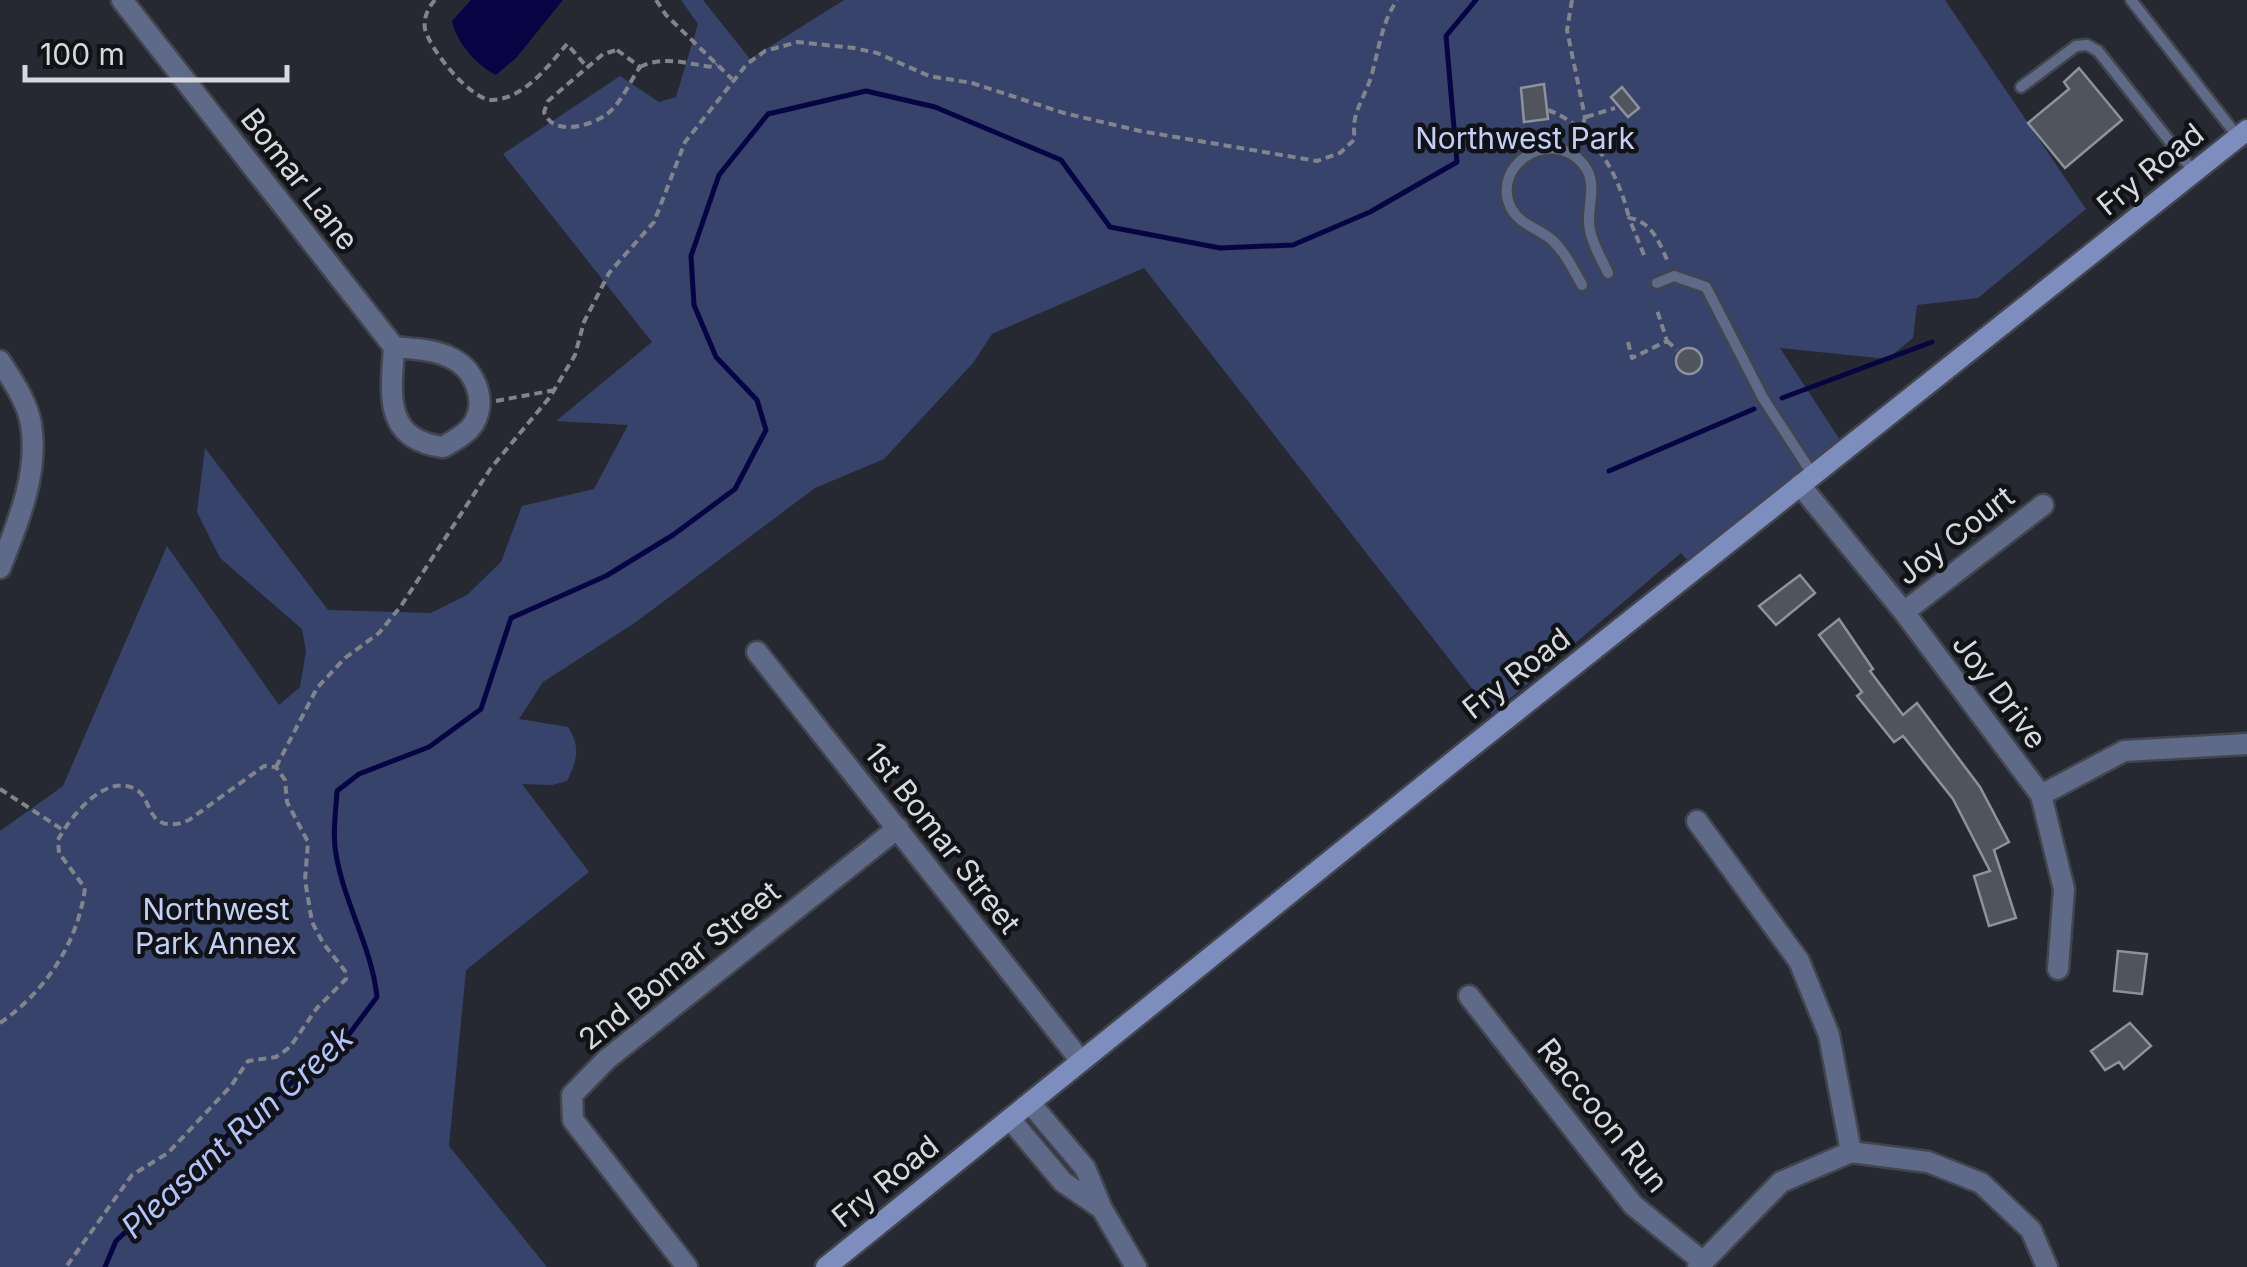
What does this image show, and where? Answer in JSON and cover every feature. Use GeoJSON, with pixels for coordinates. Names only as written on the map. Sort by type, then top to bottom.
{"type":"FeatureCollection","features":[{"type":"Feature","properties":{"kind":"street","name":"Bomar Lane"},"geometry":{"type":"LineString","coordinates":[[122,0],[394,347]]}},
{"type":"Feature","properties":{"kind":"street","name":"Fry Road"},"geometry":{"type":"LineString","coordinates":[[826,1267],[2242,133]]}},
{"type":"Feature","properties":{"kind":"street"},"geometry":{"type":"LineString","coordinates":[[394,347],[423,349],[450,357],[464,367],[476,384],[481,402],[474,424],[443,447],[427,445],[409,435],[396,422],[392,401],[394,347]]}},
{"type":"Feature","properties":{"kind":"street"},"geometry":{"type":"LineString","coordinates":[[0,361],[19,392],[30,423],[32,458],[23,510],[0,568]]}},
{"type":"Feature","properties":{"kind":"street","name":"Joy Drive"},"geometry":{"type":"LineString","coordinates":[[1807,480],[2041,795],[2064,889],[2058,969]]}},
{"type":"Feature","properties":{"kind":"street","name":"Joy Court"},"geometry":{"type":"LineString","coordinates":[[1904,612],[2043,505]]}},
{"type":"Feature","properties":{"kind":"street","name":"1st Bomar Street"},"geometry":{"type":"LineString","coordinates":[[757,652],[1081,1061]]}},
{"type":"Feature","properties":{"kind":"street"},"geometry":{"type":"LineString","coordinates":[[2041,795],[2124,751],[2247,744]]}},
{"type":"Feature","properties":{"kind":"street"},"geometry":{"type":"LineString","coordinates":[[1697,821],[1799,961],[1829,1035],[1851,1152]]}},
{"type":"Feature","properties":{"kind":"street","name":"2nd Bomar Street"},"geometry":{"type":"LineString","coordinates":[[686,1267],[572,1120],[572,1095],[607,1059],[898,828]]}},
{"type":"Feature","properties":{"kind":"street","name":"Raccoon Run"},"geometry":{"type":"LineString","coordinates":[[1469,996],[1634,1206],[1700,1264]]}},
{"type":"Feature","properties":{"kind":"street"},"geometry":{"type":"LineString","coordinates":[[1030,1103],[1084,1168],[1102,1209],[1136,1267]]}},
{"type":"Feature","properties":{"kind":"street"},"geometry":{"type":"LineString","coordinates":[[1010,1120],[1063,1182],[1102,1209]]}},
{"type":"Feature","properties":{"kind":"street"},"geometry":{"type":"LineString","coordinates":[[1700,1264],[1781,1182],[1851,1152],[1928,1162],[1981,1183],[2031,1230],[2047,1267]]}},
{"type":"Feature","properties":{"kind":"lane"},"geometry":{"type":"LineString","coordinates":[[2131,0],[2242,133]]}},
{"type":"Feature","properties":{"kind":"lane"},"geometry":{"type":"LineString","coordinates":[[2021,87],[2076,46],[2087,45],[2098,51],[2194,172]]}},
{"type":"Feature","properties":{"kind":"lane"},"geometry":{"type":"LineString","coordinates":[[1582,285],[1554,242],[1525,224],[1512,210],[1505,192],[1511,172],[1525,156],[1544,148],[1566,150],[1590,175],[1591,234],[1608,273]]}},
{"type":"Feature","properties":{"kind":"lane"},"geometry":{"type":"LineString","coordinates":[[1657,283],[1674,276],[1706,287],[1807,480]]}},
{"type":"Feature","properties":{"kind":"path"},"geometry":{"type":"LineString","coordinates":[[434,0],[425,17],[431,42],[456,76],[478,97],[495,100],[520,91],[567,44],[588,67]]}},
{"type":"Feature","properties":{"kind":"path"},"geometry":{"type":"LineString","coordinates":[[656,0],[666,15],[734,80]]}},
{"type":"Feature","properties":{"kind":"path"},"geometry":{"type":"LineString","coordinates":[[276,767],[317,688],[345,658],[379,633],[401,606],[491,468],[555,390],[575,354],[584,322],[609,273],[654,222],[685,142],[756,56],[798,42],[831,44],[877,53],[929,76],[972,83],[1064,113],[1140,131],[1317,161],[1340,153],[1355,139],[1355,114],[1369,84],[1380,37],[1394,1]]}},
{"type":"Feature","properties":{"kind":"path"},"geometry":{"type":"LineString","coordinates":[[1573,1],[1567,30],[1585,117],[1574,157]]}},
{"type":"Feature","properties":{"kind":"path"},"geometry":{"type":"LineString","coordinates":[[640,67],[617,50],[604,54],[545,106],[546,118],[559,128],[607,115],[640,67],[653,61],[713,67],[716,64]]}},
{"type":"Feature","properties":{"kind":"path"},"geometry":{"type":"LineString","coordinates":[[1585,117],[1615,108]]}},
{"type":"Feature","properties":{"kind":"path"},"geometry":{"type":"LineString","coordinates":[[1548,110],[1568,118],[1582,130],[1622,188],[1644,255]]}},
{"type":"Feature","properties":{"kind":"path"},"geometry":{"type":"LineString","coordinates":[[1630,218],[1638,219],[1656,234],[1674,276]]}},
{"type":"Feature","properties":{"kind":"path"},"geometry":{"type":"LineString","coordinates":[[1656,306],[1667,340],[1678,350]]}},
{"type":"Feature","properties":{"kind":"path"},"geometry":{"type":"LineString","coordinates":[[1628,342],[1632,358],[1667,340]]}},
{"type":"Feature","properties":{"kind":"path"},"geometry":{"type":"LineString","coordinates":[[481,402],[515,400],[555,390]]}},
{"type":"Feature","properties":{"kind":"path"},"geometry":{"type":"LineString","coordinates":[[0,1023],[51,976],[77,925],[85,888],[59,853],[58,840],[86,803],[120,786],[140,792],[162,823],[178,824],[190,820],[264,766],[276,767]]}},
{"type":"Feature","properties":{"kind":"path"},"geometry":{"type":"LineString","coordinates":[[66,1267],[132,1174],[168,1153],[232,1086],[248,1061],[276,1056],[290,1047],[317,1008],[346,979],[340,963],[312,922],[306,880],[308,842],[287,802],[284,780],[276,767]]}},
{"type":"Feature","properties":{"kind":"path"},"geometry":{"type":"LineString","coordinates":[[0,789],[63,830]]}},
{"type":"Feature","properties":{"kind":"green space"},"geometry":{"type":"Polygon","coordinates":[[[681,0],[703,0],[750,59],[844,0],[1945,0],[2086,209],[1978,298],[1917,305],[1913,338],[1887,359],[1780,348],[1846,449],[1695,569],[1681,553],[1492,714],[1144,268],[992,334],[973,363],[884,459],[815,488],[636,622],[543,682],[519,719],[568,727],[572,734],[576,754],[567,781],[522,784],[589,872],[466,970],[449,1146],[547,1267],[0,1267],[0,831],[63,786],[167,546],[279,705],[300,687],[306,651],[302,629],[220,558],[197,512],[205,448],[328,610],[431,613],[467,595],[501,562],[522,506],[594,489],[628,425],[556,421],[652,342],[503,154],[620,76],[659,102],[676,97],[698,24],[681,0]]]}},
{"type":"Feature","properties":{"kind":"shaded area"},"geometry":{"type":"Polygon","coordinates":[[[471,0],[563,0],[516,58],[496,75],[468,52],[454,29],[452,21],[471,0]]]}},
{"type":"Feature","properties":{"kind":"building"},"geometry":{"type":"Polygon","coordinates":[[[2079,68],[2122,120],[2065,168],[2028,123],[2069,89],[2064,82],[2079,68]]]}},
{"type":"Feature","properties":{"kind":"building"},"geometry":{"type":"Polygon","coordinates":[[[1544,84],[1548,119],[1524,122],[1521,88],[1544,84]]]}},
{"type":"Feature","properties":{"kind":"building"},"geometry":{"type":"Polygon","coordinates":[[[1622,87],[1639,108],[1628,117],[1611,97],[1622,87]]]}},
{"type":"Feature","properties":{"kind":"building"},"geometry":{"type":"Polygon","coordinates":[[[1689,348],[1698,352],[1702,361],[1698,370],[1689,374],[1680,370],[1676,361],[1680,352],[1689,348]]]}},
{"type":"Feature","properties":{"kind":"building"},"geometry":{"type":"Polygon","coordinates":[[[1800,575],[1815,593],[1776,625],[1759,606],[1800,575]]]}},
{"type":"Feature","properties":{"kind":"building"},"geometry":{"type":"Polygon","coordinates":[[[1839,619],[1873,669],[1870,671],[1903,715],[1917,703],[1980,787],[2009,842],[1994,850],[2016,918],[1989,926],[1974,876],[1990,871],[1953,799],[1903,736],[1894,742],[1857,696],[1862,692],[1819,635],[1839,619]]]}},
{"type":"Feature","properties":{"kind":"building"},"geometry":{"type":"Polygon","coordinates":[[[2118,951],[2147,954],[2142,994],[2114,991],[2118,951]]]}},
{"type":"Feature","properties":{"kind":"building"},"geometry":{"type":"Polygon","coordinates":[[[2130,1023],[2151,1046],[2124,1069],[2119,1062],[2105,1070],[2091,1051],[2130,1023]]]}},
{"type":"Feature","properties":{"kind":"waterway","name":"Pleasant Run Creek"},"geometry":{"type":"LineString","coordinates":[[105,1267],[116,1241],[229,1134],[347,1037],[377,997],[370,961],[336,854],[337,791],[359,774],[429,747],[481,709],[511,618],[606,576],[673,535],[735,489],[766,430],[757,400],[716,357],[694,305],[691,256],[719,175],[768,114],[866,91],[935,107],[1061,160],[1110,227],[1220,248],[1293,245],[1370,212],[1457,162],[1446,36],[1476,0]]}},
{"type":"Feature","properties":{"kind":"waterway"},"geometry":{"type":"LineString","coordinates":[[1782,398],[1932,342]]}},
{"type":"Feature","properties":{"kind":"waterway"},"geometry":{"type":"LineString","coordinates":[[1609,471],[1754,409]]}},
{"type":"Feature","properties":{"kind":"park label","name":"Northwest Park"},"geometry":{"type":"Point","coordinates":[1525,138]}},
{"type":"Feature","properties":{"kind":"park label","name":"Northwest Park Annex"},"geometry":{"type":"Point","coordinates":[216,926]}}]}
